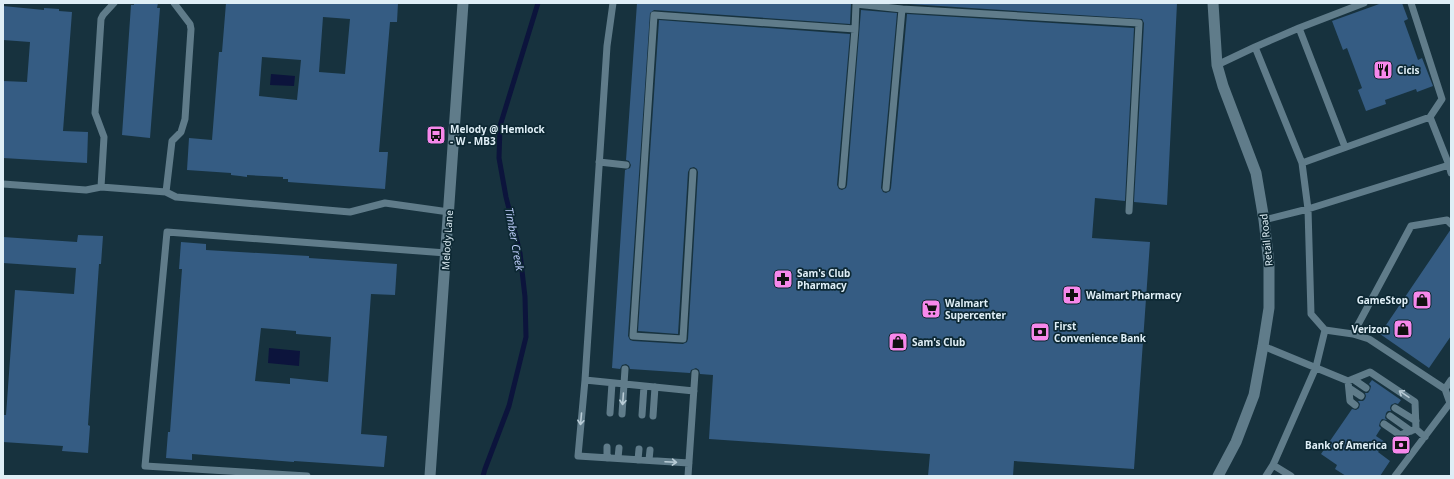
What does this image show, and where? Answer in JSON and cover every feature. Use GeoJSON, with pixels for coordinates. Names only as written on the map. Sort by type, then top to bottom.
{"type":"FeatureCollection","features":[{"type":"Feature","properties":{"kind":"street","name":"Melody Lane"},"geometry":{"type":"LineString","coordinates":[[430,476],[463,3]]}},
{"type":"Feature","properties":{"kind":"street","name":"Retail Road"},"geometry":{"type":"LineString","coordinates":[[1212,3],[1217,65],[1223,86],[1256,173],[1270,264],[1269,308],[1254,395],[1236,442],[1218,476]]}},
{"type":"Feature","properties":{"kind":"lane"},"geometry":{"type":"LineString","coordinates":[[101,187],[104,137],[95,114],[101,19],[114,3]]}},
{"type":"Feature","properties":{"kind":"lane"},"geometry":{"type":"LineString","coordinates":[[166,192],[172,141],[181,132],[185,119],[191,29],[190,24],[174,3]]}},
{"type":"Feature","properties":{"kind":"lane"},"geometry":{"type":"LineString","coordinates":[[613,3],[607,46],[585,380],[578,456],[689,463]]}},
{"type":"Feature","properties":{"kind":"lane"},"geometry":{"type":"LineString","coordinates":[[842,185],[855,29],[855,3],[902,10],[1139,23],[1129,211]]}},
{"type":"Feature","properties":{"kind":"lane"},"geometry":{"type":"LineString","coordinates":[[1217,65],[1299,28],[1364,3]]}},
{"type":"Feature","properties":{"kind":"lane"},"geometry":{"type":"LineString","coordinates":[[1302,163],[1430,116],[1442,98],[1411,3]]}},
{"type":"Feature","properties":{"kind":"lane"},"geometry":{"type":"LineString","coordinates":[[886,188],[902,10]]}},
{"type":"Feature","properties":{"kind":"lane"},"geometry":{"type":"LineString","coordinates":[[693,172],[683,339],[633,336],[654,16],[855,29]]}},
{"type":"Feature","properties":{"kind":"lane"},"geometry":{"type":"LineString","coordinates":[[1299,28],[1345,147]]}},
{"type":"Feature","properties":{"kind":"lane"},"geometry":{"type":"LineString","coordinates":[[1256,47],[1302,163],[1308,209],[1311,314],[1325,330],[1353,334],[1369,339],[1445,389],[1450,403],[1395,476]]}},
{"type":"Feature","properties":{"kind":"lane"},"geometry":{"type":"LineString","coordinates":[[1430,116],[1451,173]]}},
{"type":"Feature","properties":{"kind":"lane"},"geometry":{"type":"LineString","coordinates":[[599,162],[626,165]]}},
{"type":"Feature","properties":{"kind":"lane"},"geometry":{"type":"LineString","coordinates":[[1264,220],[1308,209],[1449,165]]}},
{"type":"Feature","properties":{"kind":"lane"},"geometry":{"type":"LineString","coordinates":[[3,184],[86,190],[101,187],[166,192],[176,197],[350,212],[385,203],[449,212]]}},
{"type":"Feature","properties":{"kind":"lane"},"geometry":{"type":"LineString","coordinates":[[1353,334],[1411,226],[1450,220]]}},
{"type":"Feature","properties":{"kind":"lane"},"geometry":{"type":"LineString","coordinates":[[307,476],[145,466],[168,232],[446,253]]}},
{"type":"Feature","properties":{"kind":"lane"},"geometry":{"type":"LineString","coordinates":[[1266,476],[1273,465],[1316,367],[1325,330]]}},
{"type":"Feature","properties":{"kind":"lane"},"geometry":{"type":"LineString","coordinates":[[1263,346],[1366,388]]}},
{"type":"Feature","properties":{"kind":"lane"},"geometry":{"type":"LineString","coordinates":[[622,414],[625,369]]}},
{"type":"Feature","properties":{"kind":"lane"},"geometry":{"type":"LineString","coordinates":[[1350,382],[1370,372],[1415,402],[1416,421],[1414,430]]}},
{"type":"Feature","properties":{"kind":"lane"},"geometry":{"type":"LineString","coordinates":[[688,476],[694,373]]}},
{"type":"Feature","properties":{"kind":"lane"},"geometry":{"type":"LineString","coordinates":[[585,380],[694,391]]}},
{"type":"Feature","properties":{"kind":"lane"},"geometry":{"type":"LineString","coordinates":[[1445,389],[1451,380]]}},
{"type":"Feature","properties":{"kind":"lane"},"geometry":{"type":"LineString","coordinates":[[1350,382],[1361,396]]}},
{"type":"Feature","properties":{"kind":"lane"},"geometry":{"type":"LineString","coordinates":[[1350,382],[1350,401],[1355,405]]}},
{"type":"Feature","properties":{"kind":"lane"},"geometry":{"type":"LineString","coordinates":[[610,413],[612,383]]}},
{"type":"Feature","properties":{"kind":"lane"},"geometry":{"type":"LineString","coordinates":[[642,415],[644,386]]}},
{"type":"Feature","properties":{"kind":"lane"},"geometry":{"type":"LineString","coordinates":[[653,416],[655,387]]}},
{"type":"Feature","properties":{"kind":"lane"},"geometry":{"type":"LineString","coordinates":[[1395,408],[1416,421]]}},
{"type":"Feature","properties":{"kind":"lane"},"geometry":{"type":"LineString","coordinates":[[1390,416],[1425,437]]}},
{"type":"Feature","properties":{"kind":"lane"},"geometry":{"type":"LineString","coordinates":[[1384,424],[1400,435],[1414,430]]}},
{"type":"Feature","properties":{"kind":"lane"},"geometry":{"type":"LineString","coordinates":[[607,447],[607,458]]}},
{"type":"Feature","properties":{"kind":"lane"},"geometry":{"type":"LineString","coordinates":[[618,458],[619,448]]}},
{"type":"Feature","properties":{"kind":"lane"},"geometry":{"type":"LineString","coordinates":[[638,460],[639,449]]}},
{"type":"Feature","properties":{"kind":"lane"},"geometry":{"type":"LineString","coordinates":[[649,460],[650,450]]}},
{"type":"Feature","properties":{"kind":"lane"},"geometry":{"type":"LineString","coordinates":[[1273,465],[1291,476]]}},
{"type":"Feature","properties":{"kind":"shaded area"},"geometry":{"type":"Polygon","coordinates":[[[271,74],[295,76],[294,86],[270,85],[271,74]]]}},
{"type":"Feature","properties":{"kind":"shaded area"},"geometry":{"type":"Polygon","coordinates":[[[269,348],[300,351],[299,366],[268,363],[269,348]]]}},
{"type":"Feature","properties":{"kind":"building"},"geometry":{"type":"Polygon","coordinates":[[[134,3],[158,3],[157,8],[160,8],[150,138],[122,135],[131,5],[134,5],[134,3]]]}},
{"type":"Feature","properties":{"kind":"building"},"geometry":{"type":"Polygon","coordinates":[[[226,3],[398,3],[397,22],[390,22],[379,152],[388,152],[385,189],[288,182],[288,179],[283,179],[283,177],[247,175],[247,177],[231,175],[231,173],[187,170],[189,138],[212,140],[219,52],[222,52],[226,3]],[[323,17],[319,72],[345,74],[350,19],[323,17]],[[262,57],[259,96],[297,100],[301,60],[262,57]]]}},
{"type":"Feature","properties":{"kind":"building"},"geometry":{"type":"Polygon","coordinates":[[[637,3],[851,3],[850,24],[654,10],[650,13],[628,336],[630,340],[633,341],[683,344],[687,342],[688,339],[698,172],[694,167],[690,168],[688,172],[678,334],[638,331],[659,20],[850,34],[837,185],[839,189],[842,190],[846,188],[847,185],[861,10],[897,13],[881,188],[883,192],[886,193],[890,191],[891,188],[907,14],[1134,28],[1125,201],[1095,198],[1092,238],[1150,242],[1134,469],[1014,461],[1013,476],[928,476],[930,454],[709,439],[713,375],[700,374],[699,370],[696,368],[691,370],[690,373],[630,369],[626,364],[622,365],[620,369],[612,368],[625,170],[630,168],[631,165],[629,161],[626,160],[637,3]]]}},
{"type":"Feature","properties":{"kind":"building"},"geometry":{"type":"Polygon","coordinates":[[[893,3],[1177,3],[1167,205],[1134,202],[1144,23],[1142,19],[893,3]]]}},
{"type":"Feature","properties":{"kind":"building"},"geometry":{"type":"Polygon","coordinates":[[[1382,3],[1402,3],[1408,19],[1404,21],[1418,60],[1422,58],[1433,86],[1417,92],[1416,89],[1385,100],[1386,104],[1366,111],[1358,90],[1362,88],[1347,48],[1343,50],[1332,21],[1382,3]]]}},
{"type":"Feature","properties":{"kind":"building"},"geometry":{"type":"Polygon","coordinates":[[[3,6],[44,10],[44,8],[59,9],[59,11],[72,12],[63,131],[88,132],[87,163],[3,158],[3,81],[27,82],[30,42],[3,40],[3,6]]]}},
{"type":"Feature","properties":{"kind":"building"},"geometry":{"type":"Polygon","coordinates":[[[1451,229],[1451,336],[1429,368],[1380,334],[1451,229]]]}},
{"type":"Feature","properties":{"kind":"building"},"geometry":{"type":"Polygon","coordinates":[[[78,235],[103,236],[101,264],[99,264],[88,425],[90,426],[88,453],[62,451],[63,446],[3,442],[3,415],[6,415],[15,290],[74,294],[76,268],[3,263],[3,237],[77,242],[78,235]]]}},
{"type":"Feature","properties":{"kind":"building"},"geometry":{"type":"Polygon","coordinates":[[[181,242],[206,244],[206,250],[309,256],[309,258],[397,264],[395,295],[371,294],[361,434],[387,436],[384,467],[192,454],[192,460],[166,458],[168,432],[170,432],[182,269],[179,269],[181,242]],[[261,328],[255,381],[290,384],[290,378],[328,382],[331,337],[296,334],[296,331],[261,328]]]}},
{"type":"Feature","properties":{"kind":"building"},"geometry":{"type":"Polygon","coordinates":[[[1372,380],[1401,400],[1398,404],[1395,403],[1391,405],[1391,411],[1386,413],[1385,418],[1387,420],[1382,419],[1379,426],[1381,428],[1376,436],[1385,442],[1378,452],[1390,461],[1380,476],[1346,476],[1335,469],[1337,465],[1321,454],[1352,409],[1356,410],[1359,408],[1360,404],[1358,401],[1363,401],[1365,399],[1365,393],[1368,393],[1370,390],[1371,386],[1369,384],[1372,380]]]}},
{"type":"Feature","properties":{"kind":"waterway","name":"Timber Creek"},"geometry":{"type":"LineString","coordinates":[[483,476],[509,406],[526,337],[525,297],[520,253],[506,197],[499,158],[500,126],[538,3]]}},
{"type":"Feature","properties":{"kind":"place","name":"Cicis"},"geometry":{"type":"Point","coordinates":[1383,70]}},
{"type":"Feature","properties":{"kind":"place","name":"Melody @ Hemlock - W - MB3"},"geometry":{"type":"Point","coordinates":[436,135]}},
{"type":"Feature","properties":{"kind":"place","name":"Sam's Club Pharmacy"},"geometry":{"type":"Point","coordinates":[783,279]}},
{"type":"Feature","properties":{"kind":"place","name":"Walmart Pharmacy"},"geometry":{"type":"Point","coordinates":[1072,295]}},
{"type":"Feature","properties":{"kind":"place","name":"GameStop"},"geometry":{"type":"Point","coordinates":[1422,300]}},
{"type":"Feature","properties":{"kind":"place","name":"Walmart Supercenter"},"geometry":{"type":"Point","coordinates":[931,309]}},
{"type":"Feature","properties":{"kind":"place","name":"Verizon"},"geometry":{"type":"Point","coordinates":[1403,329]}},
{"type":"Feature","properties":{"kind":"place","name":"First Convenience Bank"},"geometry":{"type":"Point","coordinates":[1040,332]}},
{"type":"Feature","properties":{"kind":"place","name":"Sam's Club"},"geometry":{"type":"Point","coordinates":[898,342]}},
{"type":"Feature","properties":{"kind":"place","name":"Bank of America"},"geometry":{"type":"Point","coordinates":[1401,445]}}]}
